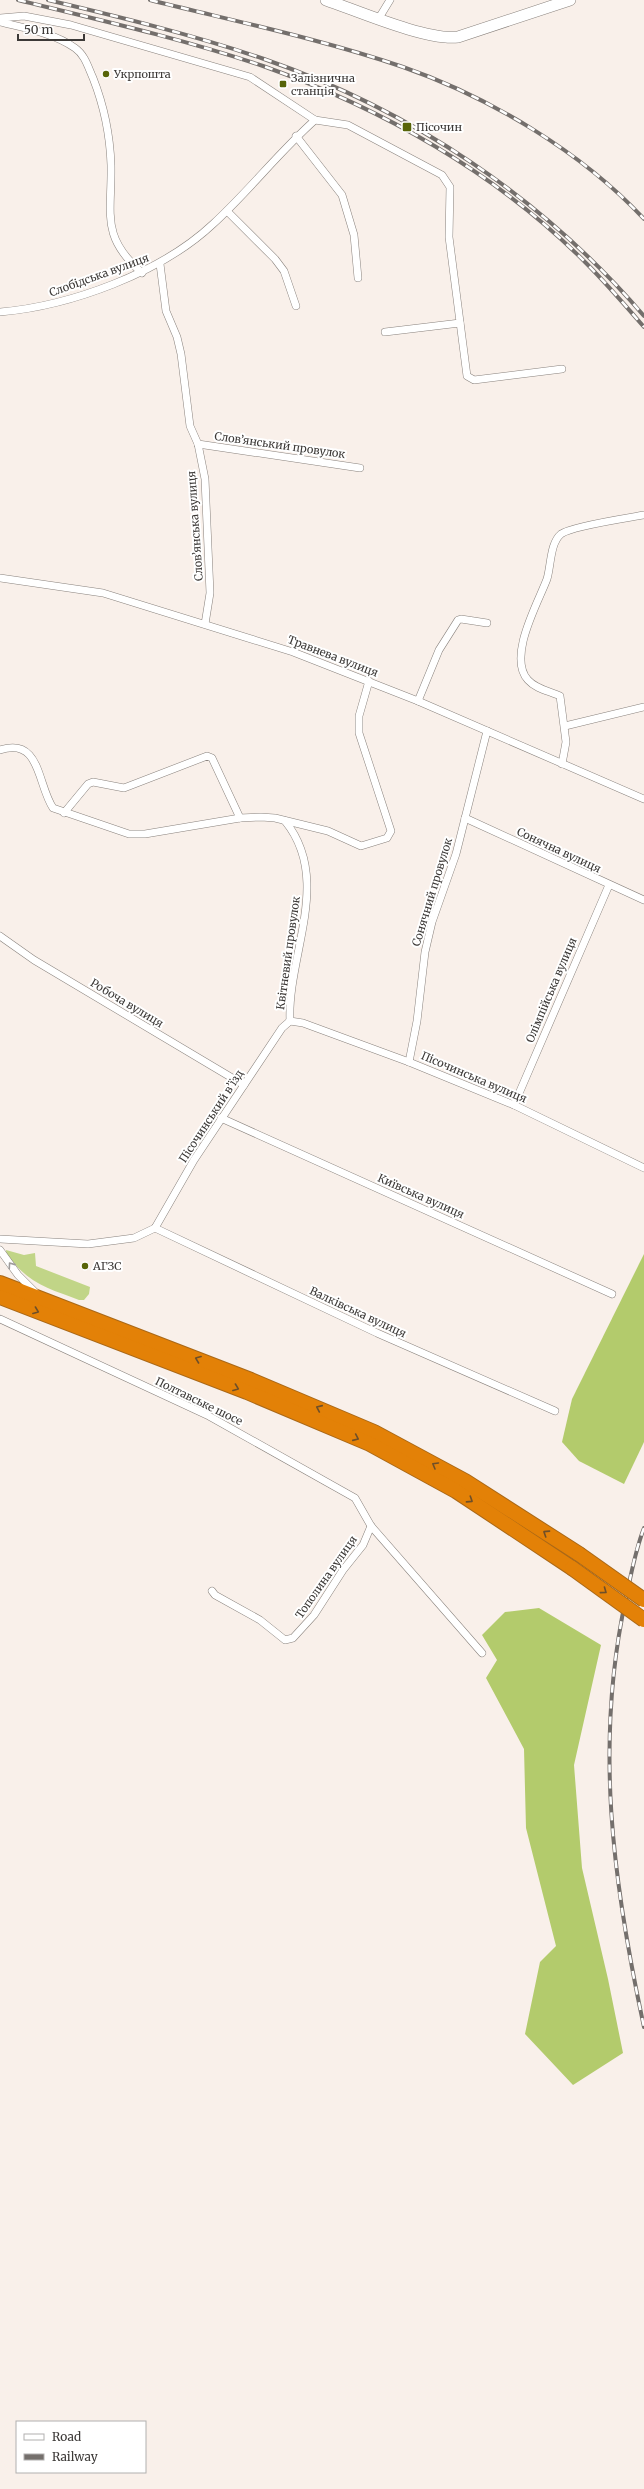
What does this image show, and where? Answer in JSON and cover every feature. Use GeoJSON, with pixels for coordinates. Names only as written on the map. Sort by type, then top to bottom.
{"type":"FeatureCollection","features":[{"type":"Feature","properties":{"kind":"highway"},"geometry":{"type":"LineString","coordinates":[[0,1283],[251,1380],[374,1432],[465,1482],[579,1554],[644,1600]]}},
{"type":"Feature","properties":{"kind":"highway"},"geometry":{"type":"LineString","coordinates":[[0,1297],[247,1392],[370,1444],[456,1491],[572,1568],[644,1620]]}},
{"type":"Feature","properties":{"kind":"street"},"geometry":{"type":"LineString","coordinates":[[326,0],[446,39],[458,37],[570,0]]}},
{"type":"Feature","properties":{"kind":"street"},"geometry":{"type":"LineString","coordinates":[[379,18],[390,0]]}},
{"type":"Feature","properties":{"kind":"street"},"geometry":{"type":"LineString","coordinates":[[0,18],[24,16],[71,25],[250,77],[315,120],[348,125],[442,175],[450,187],[449,237],[466,373],[471,379],[512,377],[562,369]]}},
{"type":"Feature","properties":{"kind":"street"},"geometry":{"type":"LineString","coordinates":[[0,22],[25,28],[74,47],[82,54],[93,79],[108,132],[111,165],[109,210],[114,236],[129,261],[142,273]]}},
{"type":"Feature","properties":{"kind":"street","name":"Слобідська вулиця"},"geometry":{"type":"LineString","coordinates":[[0,312],[50,305],[142,273],[160,264],[199,236],[227,211],[296,136],[315,120]]}},
{"type":"Feature","properties":{"kind":"street"},"geometry":{"type":"LineString","coordinates":[[296,136],[342,195],[354,235],[358,278]]}},
{"type":"Feature","properties":{"kind":"street"},"geometry":{"type":"LineString","coordinates":[[227,211],[275,259],[284,272],[296,306]]}},
{"type":"Feature","properties":{"kind":"street","name":"Слов’янська вулиця"},"geometry":{"type":"LineString","coordinates":[[160,264],[166,311],[177,337],[181,354],[190,426],[198,444],[204,479],[210,593],[205,624]]}},
{"type":"Feature","properties":{"kind":"street"},"geometry":{"type":"LineString","coordinates":[[385,332],[460,323]]}},
{"type":"Feature","properties":{"kind":"street","name":"Слов’янський провулок"},"geometry":{"type":"LineString","coordinates":[[198,444],[360,468]]}},
{"type":"Feature","properties":{"kind":"street"},"geometry":{"type":"LineString","coordinates":[[562,764],[566,748],[565,726],[560,696],[533,684],[526,678],[522,663],[526,633],[546,580],[556,541],[565,532],[644,515]]}},
{"type":"Feature","properties":{"kind":"street","name":"Травнева вулиця"},"geometry":{"type":"LineString","coordinates":[[0,578],[103,593],[293,652],[418,702],[644,799]]}},
{"type":"Feature","properties":{"kind":"street"},"geometry":{"type":"LineString","coordinates":[[418,702],[439,650],[458,620],[460,618],[487,622]]}},
{"type":"Feature","properties":{"kind":"street"},"geometry":{"type":"LineString","coordinates":[[0,750],[15,747],[28,753],[35,762],[48,800],[53,808],[64,813],[85,817],[129,834],[145,834],[240,818],[275,818],[328,831],[361,846],[387,838],[391,834],[359,733],[359,716],[369,682]]}},
{"type":"Feature","properties":{"kind":"street"},"geometry":{"type":"LineString","coordinates":[[565,726],[644,707]]}},
{"type":"Feature","properties":{"kind":"street","name":"Сонячний провулок"},"geometry":{"type":"LineString","coordinates":[[408,1062],[417,1020],[424,952],[432,922],[456,854],[487,731]]}},
{"type":"Feature","properties":{"kind":"street"},"geometry":{"type":"LineString","coordinates":[[64,813],[88,784],[93,782],[124,788],[207,756],[212,758],[240,818]]}},
{"type":"Feature","properties":{"kind":"street","name":"Сонячна вулиця"},"geometry":{"type":"LineString","coordinates":[[465,818],[644,900]]}},
{"type":"Feature","properties":{"kind":"street","name":"Квітневий провулок"},"geometry":{"type":"LineString","coordinates":[[286,821],[300,846],[305,862],[308,896],[292,987],[290,1021]]}},
{"type":"Feature","properties":{"kind":"street","name":"Олімпійська вулиця"},"geometry":{"type":"LineString","coordinates":[[514,1105],[609,885]]}},
{"type":"Feature","properties":{"kind":"street","name":"Робоча вулиця"},"geometry":{"type":"LineString","coordinates":[[0,936],[34,960],[244,1085]]}},
{"type":"Feature","properties":{"kind":"street","name":"Пісочинська вулиця"},"geometry":{"type":"LineString","coordinates":[[290,1021],[303,1023],[408,1062],[514,1105],[644,1168]]}},
{"type":"Feature","properties":{"kind":"street","name":"Пісочинський в’їзд"},"geometry":{"type":"LineString","coordinates":[[155,1228],[221,1118],[282,1028],[290,1021]]}},
{"type":"Feature","properties":{"kind":"street","name":"Київська вулиця"},"geometry":{"type":"LineString","coordinates":[[221,1118],[612,1294]]}},
{"type":"Feature","properties":{"kind":"street"},"geometry":{"type":"LineString","coordinates":[[0,1239],[88,1244],[134,1238],[155,1228]]}},
{"type":"Feature","properties":{"kind":"street","name":"Валківська вулиця"},"geometry":{"type":"LineString","coordinates":[[155,1228],[377,1333],[555,1411]]}},
{"type":"Feature","properties":{"kind":"street"},"geometry":{"type":"LineString","coordinates":[[0,1250],[18,1275],[42,1299]]}},
{"type":"Feature","properties":{"kind":"street","name":"Полтавське шосе"},"geometry":{"type":"LineString","coordinates":[[0,1319],[207,1415],[315,1474],[355,1498],[371,1526]]}},
{"type":"Feature","properties":{"kind":"street"},"geometry":{"type":"LineString","coordinates":[[371,1526],[482,1653]]}},
{"type":"Feature","properties":{"kind":"street","name":"Тополина вулиця"},"geometry":{"type":"LineString","coordinates":[[212,1591],[215,1595],[260,1620],[285,1640],[293,1638],[314,1615],[343,1570],[363,1545],[371,1526]]}},
{"type":"Feature","properties":{"kind":"green space"},"geometry":{"type":"Polygon","coordinates":[[[6,1250],[24,1255],[35,1253],[36,1266],[90,1287],[89,1294],[84,1300],[79,1300],[52,1290],[36,1282],[28,1277],[8,1257],[6,1250]]]}},
{"type":"Feature","properties":{"kind":"green space"},"geometry":{"type":"Polygon","coordinates":[[[644,1254],[644,1442],[624,1484],[579,1461],[562,1442],[572,1399],[644,1254]]]}},
{"type":"Feature","properties":{"kind":"green space"},"geometry":{"type":"Polygon","coordinates":[[[539,1608],[601,1645],[574,1765],[582,1868],[608,1979],[623,2053],[573,2085],[525,2034],[540,1962],[556,1946],[526,1828],[524,1749],[486,1678],[497,1660],[482,1635],[505,1612],[539,1608]]]}},
{"type":"Feature","properties":{"kind":"railway"},"geometry":{"type":"LineString","coordinates":[[18,0],[233,56],[307,83],[394,123],[435,146],[476,172],[515,200],[551,230],[586,263],[644,327]]}},
{"type":"Feature","properties":{"kind":"railway"},"geometry":{"type":"LineString","coordinates":[[48,0],[157,27],[238,50],[318,80],[371,104],[422,132],[471,162],[518,196],[563,233],[605,273],[644,316]]}},
{"type":"Feature","properties":{"kind":"railway"},"geometry":{"type":"LineString","coordinates":[[150,0],[341,48],[436,79],[501,111],[563,149],[619,194],[644,219]]}},
{"type":"Feature","properties":{"kind":"railway"},"geometry":{"type":"LineString","coordinates":[[644,1528],[638,1545],[626,1598],[616,1652],[611,1706],[609,1760],[611,1813],[616,1866],[633,1973],[644,2027]]}},
{"type":"Feature","properties":{"kind":"place","name":"Укрпошта"},"geometry":{"type":"Point","coordinates":[106,74]}},
{"type":"Feature","properties":{"kind":"place","name":"Залізнична станція"},"geometry":{"type":"Point","coordinates":[283,84]}},
{"type":"Feature","properties":{"kind":"place","name":"Пісочин"},"geometry":{"type":"Point","coordinates":[407,127]}},
{"type":"Feature","properties":{"kind":"place","name":"АГЗС"},"geometry":{"type":"Point","coordinates":[85,1266]}}]}
